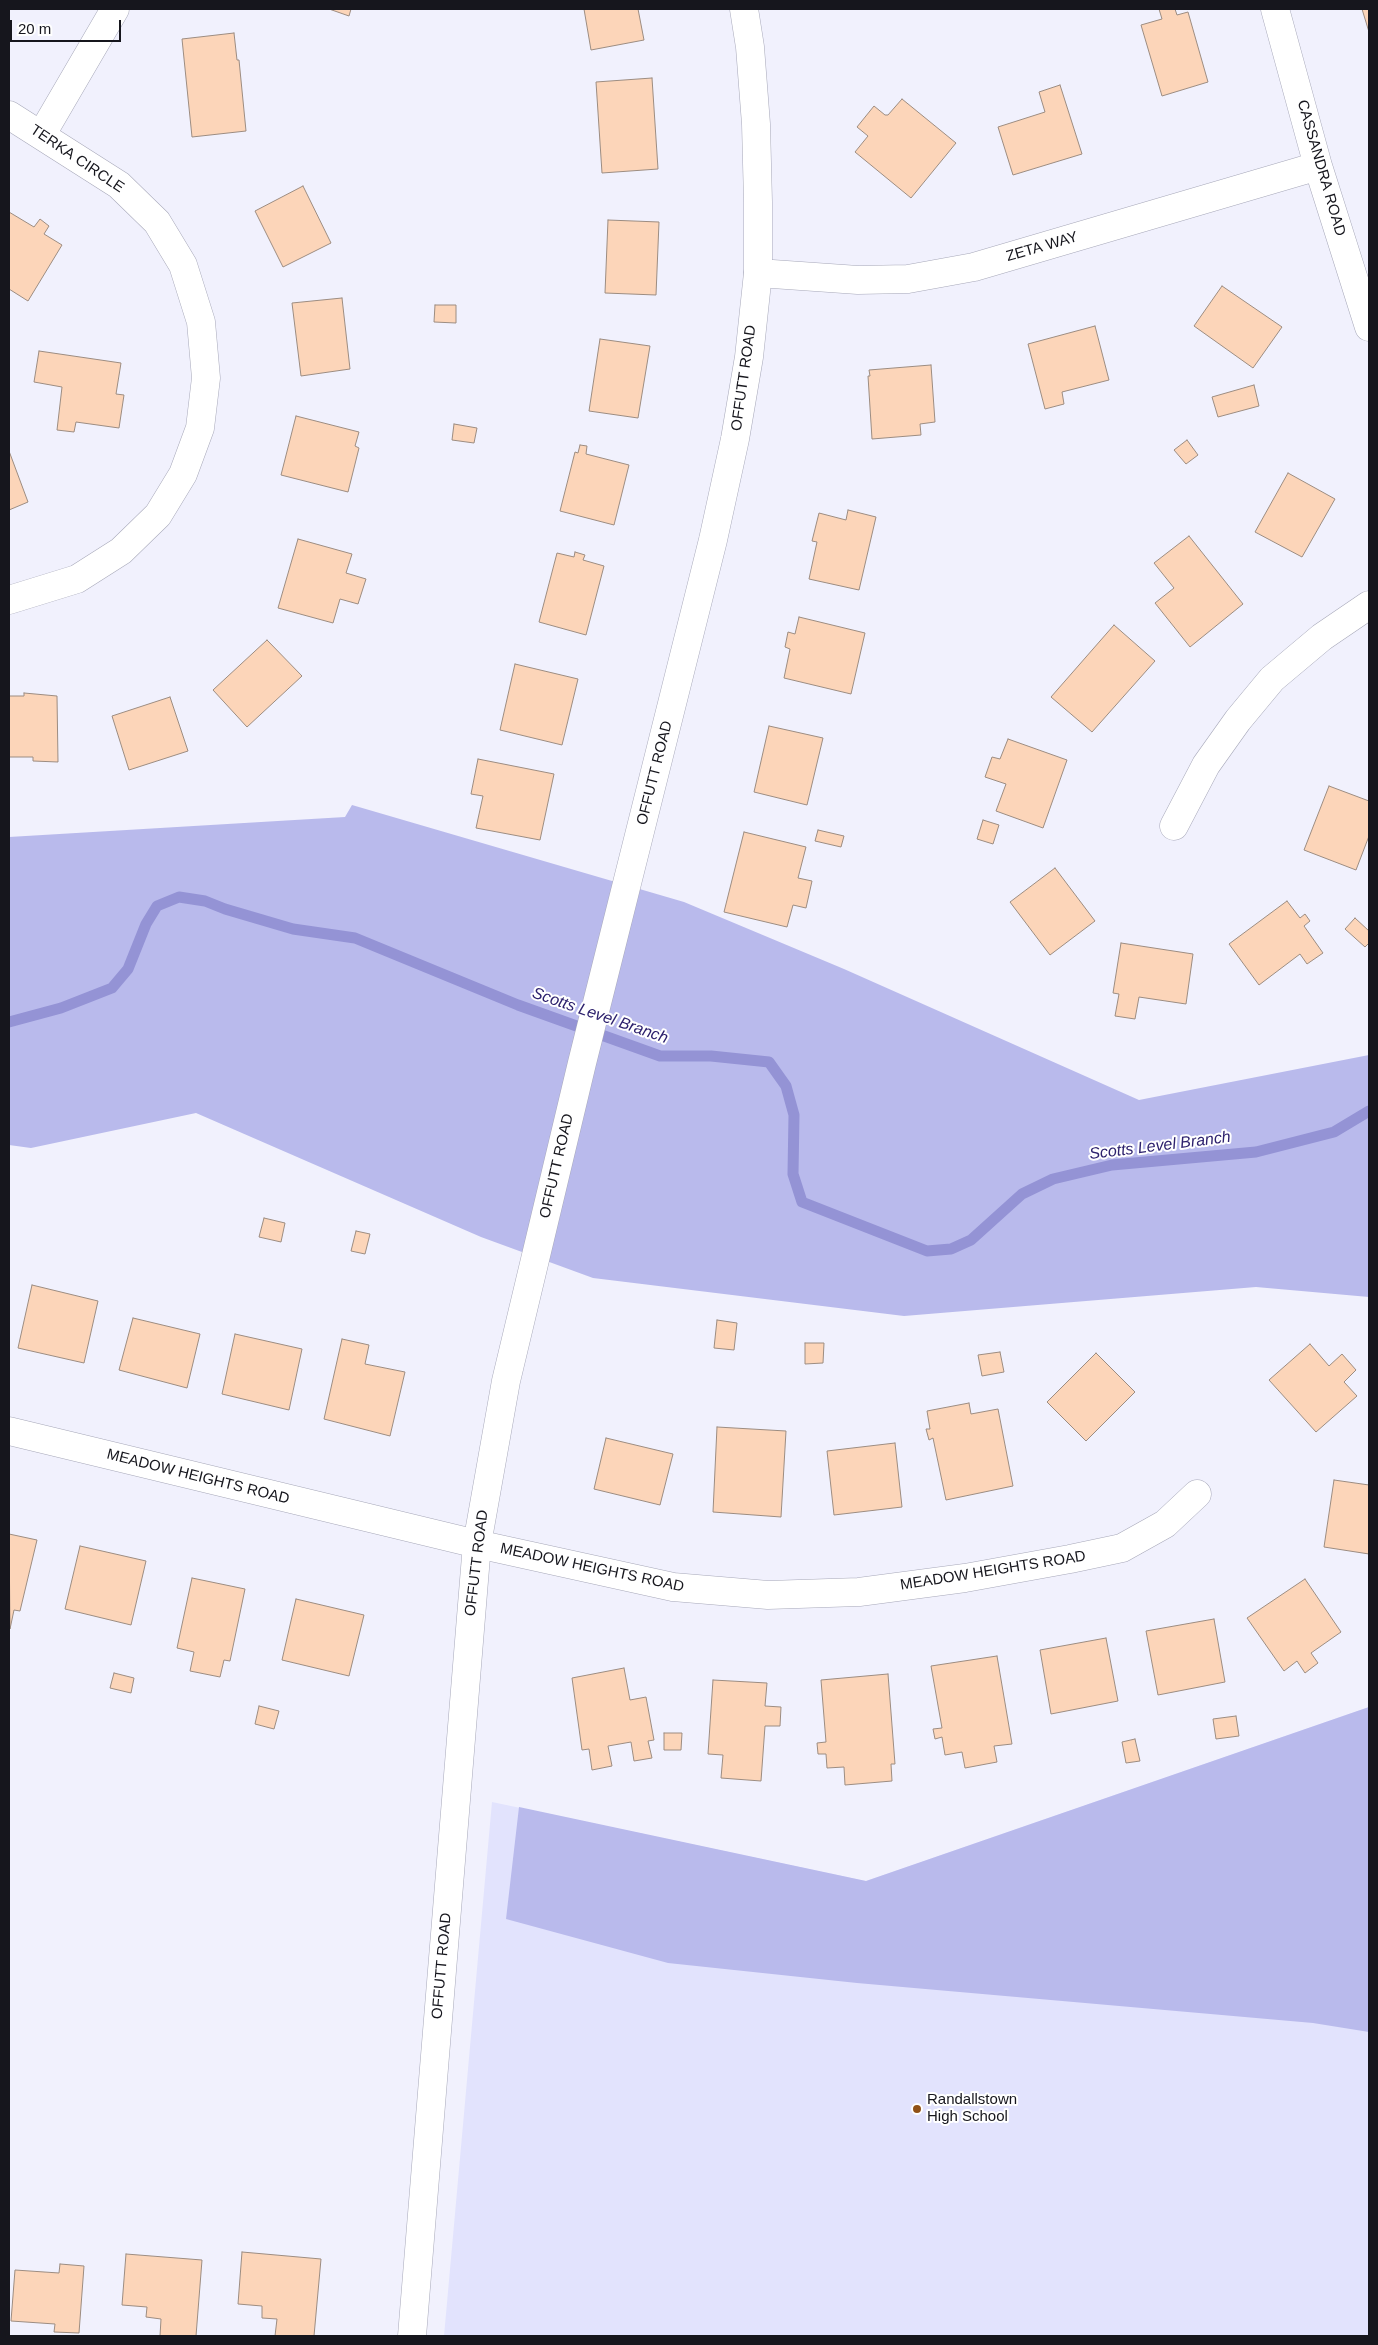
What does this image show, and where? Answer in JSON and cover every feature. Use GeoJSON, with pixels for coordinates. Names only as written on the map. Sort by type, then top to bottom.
{"type":"FeatureCollection","features":[{"type":"Feature","properties":{"kind":"street"},"geometry":{"type":"LineString","coordinates":[[42,134],[114,9]]}},
{"type":"Feature","properties":{"kind":"street","name":"OFFUTT ROAD"},"geometry":{"type":"LineString","coordinates":[[412,2336],[477,1544],[506,1381],[582,1063],[713,540],[735,439],[748,366],[758,273],[756,124],[750,47],[744,9]]}},
{"type":"Feature","properties":{"kind":"street","name":"CASSANDRA ROAD"},"geometry":{"type":"LineString","coordinates":[[1275,9],[1318,166],[1369,327]]}},
{"type":"Feature","properties":{"kind":"street","name":"TERKA CIRCLE"},"geometry":{"type":"LineString","coordinates":[[9,115],[119,184],[157,222],[182,265],[201,322],[206,378],[200,428],[183,474],[158,515],[121,551],[77,579],[24,597],[9,600]]}},
{"type":"Feature","properties":{"kind":"street","name":"ZETA WAY"},"geometry":{"type":"LineString","coordinates":[[758,273],[858,280],[908,279],[974,267],[1318,166]]}},
{"type":"Feature","properties":{"kind":"street"},"geometry":{"type":"LineString","coordinates":[[1174,826],[1206,765],[1238,720],[1272,679],[1322,637],[1369,605]]}},
{"type":"Feature","properties":{"kind":"street","name":"MEADOW HEIGHTS ROAD"},"geometry":{"type":"LineString","coordinates":[[9,1431],[477,1544],[673,1587],[768,1596],[860,1592],[965,1578],[1070,1560],[1122,1548],[1164,1524],[1197,1494]]}},
{"type":"Feature","properties":{"kind":"shaded area"},"geometry":{"type":"Polygon","coordinates":[[[352,805],[684,902],[844,969],[1139,1100],[1369,1055],[1369,1297],[1256,1287],[904,1316],[593,1278],[481,1237],[196,1113],[31,1148],[9,1145],[9,837],[345,817],[352,805]]]}},
{"type":"Feature","properties":{"kind":"shaded area","name":"Randallstown High School"},"geometry":{"type":"Polygon","coordinates":[[[1369,1707],[1369,2336],[444,2336],[492,1802],[866,1881],[1369,1707]]]}},
{"type":"Feature","properties":{"kind":"shaded area"},"geometry":{"type":"Polygon","coordinates":[[[1369,1707],[1369,2032],[1313,2023],[857,1983],[668,1963],[506,1919],[519,1807],[866,1881],[1369,1707]]]}},
{"type":"Feature","properties":{"kind":"building"},"geometry":{"type":"Polygon","coordinates":[[[329,9],[351,9],[349,16],[329,9]]]}},
{"type":"Feature","properties":{"kind":"building"},"geometry":{"type":"Polygon","coordinates":[[[584,9],[638,9],[644,40],[591,50],[584,9]]]}},
{"type":"Feature","properties":{"kind":"building"},"geometry":{"type":"Polygon","coordinates":[[[1159,9],[1175,9],[1177,15],[1188,12],[1208,82],[1162,96],[1141,25],[1162,19],[1159,9]]]}},
{"type":"Feature","properties":{"kind":"building"},"geometry":{"type":"Polygon","coordinates":[[[1362,9],[1369,9],[1369,32],[1362,9]]]}},
{"type":"Feature","properties":{"kind":"building"},"geometry":{"type":"Polygon","coordinates":[[[234,33],[237,60],[239,60],[246,131],[192,137],[182,39],[234,33]]]}},
{"type":"Feature","properties":{"kind":"building"},"geometry":{"type":"Polygon","coordinates":[[[652,78],[658,169],[602,173],[596,82],[652,78]]]}},
{"type":"Feature","properties":{"kind":"building"},"geometry":{"type":"Polygon","coordinates":[[[1060,85],[1082,154],[1013,175],[998,127],[1045,112],[1039,92],[1060,85]]]}},
{"type":"Feature","properties":{"kind":"building"},"geometry":{"type":"Polygon","coordinates":[[[902,99],[956,143],[911,198],[855,152],[868,136],[857,127],[874,106],[885,115],[888,115],[902,99]]]}},
{"type":"Feature","properties":{"kind":"building"},"geometry":{"type":"Polygon","coordinates":[[[303,186],[331,243],[283,267],[255,211],[303,186]]]}},
{"type":"Feature","properties":{"kind":"building"},"geometry":{"type":"Polygon","coordinates":[[[9,212],[34,227],[40,219],[49,226],[44,234],[62,245],[28,301],[9,289],[9,212]]]}},
{"type":"Feature","properties":{"kind":"building"},"geometry":{"type":"Polygon","coordinates":[[[608,220],[659,222],[656,295],[605,293],[608,220]]]}},
{"type":"Feature","properties":{"kind":"building"},"geometry":{"type":"Polygon","coordinates":[[[1222,286],[1282,327],[1253,368],[1194,326],[1222,286]]]}},
{"type":"Feature","properties":{"kind":"building"},"geometry":{"type":"Polygon","coordinates":[[[342,298],[350,369],[301,376],[292,303],[342,298]]]}},
{"type":"Feature","properties":{"kind":"building"},"geometry":{"type":"Polygon","coordinates":[[[435,305],[456,305],[456,323],[434,322],[435,305]]]}},
{"type":"Feature","properties":{"kind":"building"},"geometry":{"type":"Polygon","coordinates":[[[1095,326],[1109,380],[1062,392],[1064,404],[1045,409],[1028,344],[1095,326]]]}},
{"type":"Feature","properties":{"kind":"building"},"geometry":{"type":"Polygon","coordinates":[[[600,339],[650,346],[638,418],[589,411],[600,339]]]}},
{"type":"Feature","properties":{"kind":"building"},"geometry":{"type":"Polygon","coordinates":[[[39,351],[121,363],[116,394],[124,395],[119,428],[76,422],[74,432],[57,430],[62,387],[34,382],[39,351]]]}},
{"type":"Feature","properties":{"kind":"building"},"geometry":{"type":"Polygon","coordinates":[[[931,365],[935,422],[920,424],[921,435],[872,439],[869,370],[931,365]]]}},
{"type":"Feature","properties":{"kind":"building"},"geometry":{"type":"Polygon","coordinates":[[[1254,385],[1259,406],[1218,417],[1212,397],[1254,385]]]}},
{"type":"Feature","properties":{"kind":"building"},"geometry":{"type":"Polygon","coordinates":[[[296,416],[359,432],[355,446],[359,448],[348,492],[281,475],[296,416]]]}},
{"type":"Feature","properties":{"kind":"building"},"geometry":{"type":"Polygon","coordinates":[[[454,424],[477,428],[474,443],[452,440],[454,424]]]}},
{"type":"Feature","properties":{"kind":"building"},"geometry":{"type":"Polygon","coordinates":[[[1187,440],[1198,455],[1186,464],[1174,450],[1187,440]]]}},
{"type":"Feature","properties":{"kind":"building"},"geometry":{"type":"Polygon","coordinates":[[[580,445],[587,446],[586,454],[629,465],[614,525],[560,511],[575,452],[578,453],[580,445]]]}},
{"type":"Feature","properties":{"kind":"building"},"geometry":{"type":"Polygon","coordinates":[[[9,451],[28,502],[9,510],[9,451]]]}},
{"type":"Feature","properties":{"kind":"building"},"geometry":{"type":"Polygon","coordinates":[[[1288,473],[1335,499],[1302,557],[1255,532],[1288,473]]]}},
{"type":"Feature","properties":{"kind":"building"},"geometry":{"type":"Polygon","coordinates":[[[848,510],[876,517],[859,590],[809,579],[817,542],[812,541],[819,513],[846,520],[848,510]]]}},
{"type":"Feature","properties":{"kind":"building"},"geometry":{"type":"Polygon","coordinates":[[[1189,536],[1243,604],[1190,647],[1155,603],[1174,588],[1154,563],[1189,536]]]}},
{"type":"Feature","properties":{"kind":"building"},"geometry":{"type":"Polygon","coordinates":[[[298,539],[352,554],[346,573],[366,579],[358,604],[340,599],[333,623],[278,608],[298,539]]]}},
{"type":"Feature","properties":{"kind":"building"},"geometry":{"type":"Polygon","coordinates":[[[575,552],[585,555],[583,560],[604,566],[586,635],[539,622],[557,553],[574,557],[575,552]]]}},
{"type":"Feature","properties":{"kind":"building"},"geometry":{"type":"Polygon","coordinates":[[[799,617],[865,633],[851,694],[784,678],[790,649],[785,647],[788,632],[795,634],[799,617]]]}},
{"type":"Feature","properties":{"kind":"building"},"geometry":{"type":"Polygon","coordinates":[[[1114,625],[1155,661],[1092,732],[1051,697],[1114,625]]]}},
{"type":"Feature","properties":{"kind":"building"},"geometry":{"type":"Polygon","coordinates":[[[267,640],[302,676],[247,727],[213,690],[267,640]]]}},
{"type":"Feature","properties":{"kind":"building"},"geometry":{"type":"Polygon","coordinates":[[[515,664],[578,679],[562,745],[500,730],[515,664]]]}},
{"type":"Feature","properties":{"kind":"building"},"geometry":{"type":"Polygon","coordinates":[[[24,693],[57,696],[58,762],[33,761],[33,757],[9,757],[9,696],[24,696],[24,693]]]}},
{"type":"Feature","properties":{"kind":"building"},"geometry":{"type":"Polygon","coordinates":[[[170,697],[188,751],[129,770],[112,716],[170,697]]]}},
{"type":"Feature","properties":{"kind":"building"},"geometry":{"type":"Polygon","coordinates":[[[769,726],[823,738],[807,805],[754,792],[769,726]]]}},
{"type":"Feature","properties":{"kind":"building"},"geometry":{"type":"Polygon","coordinates":[[[1008,739],[1067,760],[1043,828],[996,811],[1006,784],[985,777],[992,757],[1000,759],[1008,739]]]}},
{"type":"Feature","properties":{"kind":"building"},"geometry":{"type":"Polygon","coordinates":[[[478,759],[554,774],[540,840],[476,828],[483,796],[471,794],[478,759]]]}},
{"type":"Feature","properties":{"kind":"building"},"geometry":{"type":"Polygon","coordinates":[[[1329,786],[1369,801],[1369,836],[1356,870],[1304,850],[1329,786]]]}},
{"type":"Feature","properties":{"kind":"building"},"geometry":{"type":"Polygon","coordinates":[[[983,820],[999,825],[993,844],[977,839],[983,820]]]}},
{"type":"Feature","properties":{"kind":"building"},"geometry":{"type":"Polygon","coordinates":[[[818,830],[844,836],[841,847],[815,841],[818,830]]]}},
{"type":"Feature","properties":{"kind":"building"},"geometry":{"type":"Polygon","coordinates":[[[744,832],[806,847],[798,878],[812,881],[806,908],[793,905],[787,927],[724,912],[744,832]]]}},
{"type":"Feature","properties":{"kind":"building"},"geometry":{"type":"Polygon","coordinates":[[[1055,868],[1095,921],[1050,955],[1010,902],[1055,868]]]}},
{"type":"Feature","properties":{"kind":"building"},"geometry":{"type":"Polygon","coordinates":[[[1287,901],[1300,918],[1305,914],[1310,921],[1304,926],[1323,953],[1307,964],[1300,954],[1259,985],[1229,944],[1287,901]]]}},
{"type":"Feature","properties":{"kind":"building"},"geometry":{"type":"Polygon","coordinates":[[[1355,918],[1369,931],[1369,943],[1365,947],[1345,929],[1355,918]]]}},
{"type":"Feature","properties":{"kind":"building"},"geometry":{"type":"Polygon","coordinates":[[[1121,943],[1193,954],[1186,1004],[1139,997],[1135,1019],[1115,1016],[1119,994],[1113,993],[1121,943]]]}},
{"type":"Feature","properties":{"kind":"building"},"geometry":{"type":"Polygon","coordinates":[[[264,1218],[285,1223],[281,1242],[259,1237],[264,1218]]]}},
{"type":"Feature","properties":{"kind":"building"},"geometry":{"type":"Polygon","coordinates":[[[356,1231],[370,1234],[365,1254],[351,1251],[356,1231]]]}},
{"type":"Feature","properties":{"kind":"building"},"geometry":{"type":"Polygon","coordinates":[[[32,1285],[98,1301],[84,1363],[18,1348],[32,1285]]]}},
{"type":"Feature","properties":{"kind":"building"},"geometry":{"type":"Polygon","coordinates":[[[133,1318],[200,1334],[187,1388],[119,1370],[133,1318]]]}},
{"type":"Feature","properties":{"kind":"building"},"geometry":{"type":"Polygon","coordinates":[[[717,1320],[737,1323],[734,1350],[714,1348],[717,1320]]]}},
{"type":"Feature","properties":{"kind":"building"},"geometry":{"type":"Polygon","coordinates":[[[235,1334],[302,1349],[289,1410],[222,1394],[235,1334]]]}},
{"type":"Feature","properties":{"kind":"building"},"geometry":{"type":"Polygon","coordinates":[[[342,1339],[369,1345],[365,1364],[405,1372],[390,1436],[324,1419],[342,1339]]]}},
{"type":"Feature","properties":{"kind":"building"},"geometry":{"type":"Polygon","coordinates":[[[805,1343],[824,1343],[823,1363],[805,1364],[805,1343]]]}},
{"type":"Feature","properties":{"kind":"building"},"geometry":{"type":"Polygon","coordinates":[[[1310,1344],[1329,1366],[1342,1354],[1356,1370],[1344,1382],[1357,1396],[1316,1432],[1269,1380],[1310,1344]]]}},
{"type":"Feature","properties":{"kind":"building"},"geometry":{"type":"Polygon","coordinates":[[[1000,1352],[1004,1372],[982,1376],[978,1355],[1000,1352]]]}},
{"type":"Feature","properties":{"kind":"building"},"geometry":{"type":"Polygon","coordinates":[[[1096,1353],[1135,1392],[1086,1441],[1047,1402],[1096,1353]]]}},
{"type":"Feature","properties":{"kind":"building"},"geometry":{"type":"Polygon","coordinates":[[[969,1403],[971,1414],[998,1409],[1013,1486],[946,1500],[933,1438],[929,1440],[926,1429],[930,1429],[927,1411],[969,1403]]]}},
{"type":"Feature","properties":{"kind":"building"},"geometry":{"type":"Polygon","coordinates":[[[717,1427],[786,1431],[781,1517],[713,1512],[717,1427]]]}},
{"type":"Feature","properties":{"kind":"building"},"geometry":{"type":"Polygon","coordinates":[[[606,1438],[673,1454],[660,1505],[594,1489],[606,1438]]]}},
{"type":"Feature","properties":{"kind":"building"},"geometry":{"type":"Polygon","coordinates":[[[895,1443],[902,1507],[834,1515],[827,1451],[895,1443]]]}},
{"type":"Feature","properties":{"kind":"building"},"geometry":{"type":"Polygon","coordinates":[[[1334,1480],[1369,1485],[1369,1554],[1324,1547],[1334,1480]]]}},
{"type":"Feature","properties":{"kind":"building"},"geometry":{"type":"Polygon","coordinates":[[[9,1534],[37,1540],[20,1611],[14,1610],[10,1629],[9,1534]]]}},
{"type":"Feature","properties":{"kind":"building"},"geometry":{"type":"Polygon","coordinates":[[[80,1546],[146,1561],[131,1625],[65,1609],[80,1546]]]}},
{"type":"Feature","properties":{"kind":"building"},"geometry":{"type":"Polygon","coordinates":[[[192,1578],[245,1589],[230,1661],[224,1660],[220,1677],[190,1671],[194,1652],[177,1648],[192,1578]]]}},
{"type":"Feature","properties":{"kind":"building"},"geometry":{"type":"Polygon","coordinates":[[[1305,1579],[1341,1632],[1311,1653],[1318,1663],[1305,1673],[1297,1661],[1284,1671],[1247,1618],[1305,1579]]]}},
{"type":"Feature","properties":{"kind":"building"},"geometry":{"type":"Polygon","coordinates":[[[296,1599],[364,1615],[349,1676],[282,1660],[296,1599]]]}},
{"type":"Feature","properties":{"kind":"building"},"geometry":{"type":"Polygon","coordinates":[[[1214,1619],[1225,1682],[1158,1695],[1146,1631],[1214,1619]]]}},
{"type":"Feature","properties":{"kind":"building"},"geometry":{"type":"Polygon","coordinates":[[[1106,1638],[1118,1701],[1051,1714],[1040,1650],[1106,1638]]]}},
{"type":"Feature","properties":{"kind":"building"},"geometry":{"type":"Polygon","coordinates":[[[997,1656],[1012,1744],[994,1746],[997,1762],[965,1768],[962,1752],[945,1755],[942,1737],[935,1739],[933,1729],[942,1728],[931,1666],[997,1656]]]}},
{"type":"Feature","properties":{"kind":"building"},"geometry":{"type":"Polygon","coordinates":[[[624,1668],[630,1700],[646,1697],[654,1740],[648,1741],[652,1758],[634,1761],[631,1742],[608,1746],[612,1766],[592,1770],[589,1749],[582,1750],[572,1678],[624,1668]]]}},
{"type":"Feature","properties":{"kind":"building"},"geometry":{"type":"Polygon","coordinates":[[[114,1673],[134,1678],[131,1693],[110,1688],[114,1673]]]}},
{"type":"Feature","properties":{"kind":"building"},"geometry":{"type":"Polygon","coordinates":[[[888,1674],[895,1764],[891,1764],[892,1781],[845,1785],[844,1767],[827,1768],[826,1754],[818,1754],[817,1743],[826,1742],[821,1680],[888,1674]]]}},
{"type":"Feature","properties":{"kind":"building"},"geometry":{"type":"Polygon","coordinates":[[[713,1680],[767,1683],[765,1706],[781,1707],[780,1726],[765,1726],[761,1781],[721,1778],[723,1755],[708,1754],[713,1680]]]}},
{"type":"Feature","properties":{"kind":"building"},"geometry":{"type":"Polygon","coordinates":[[[259,1706],[279,1711],[274,1729],[255,1724],[259,1706]]]}},
{"type":"Feature","properties":{"kind":"building"},"geometry":{"type":"Polygon","coordinates":[[[1236,1716],[1239,1736],[1216,1739],[1213,1719],[1236,1716]]]}},
{"type":"Feature","properties":{"kind":"building"},"geometry":{"type":"Polygon","coordinates":[[[664,1733],[682,1733],[681,1750],[664,1750],[664,1733]]]}},
{"type":"Feature","properties":{"kind":"building"},"geometry":{"type":"Polygon","coordinates":[[[1135,1739],[1140,1761],[1126,1763],[1122,1742],[1135,1739]]]}},
{"type":"Feature","properties":{"kind":"building"},"geometry":{"type":"Polygon","coordinates":[[[242,2252],[321,2259],[314,2336],[275,2336],[277,2319],[262,2318],[262,2306],[238,2304],[242,2252]]]}},
{"type":"Feature","properties":{"kind":"building"},"geometry":{"type":"Polygon","coordinates":[[[126,2254],[202,2260],[196,2336],[160,2336],[161,2319],[146,2317],[147,2307],[122,2305],[126,2254]]]}},
{"type":"Feature","properties":{"kind":"building"},"geometry":{"type":"Polygon","coordinates":[[[60,2264],[84,2266],[79,2333],[54,2332],[55,2324],[11,2321],[15,2270],[59,2273],[60,2264]]]}},
{"type":"Feature","properties":{"kind":"waterway","name":"Scotts Level Branch"},"geometry":{"type":"LineString","coordinates":[[9,1022],[61,1008],[112,988],[128,969],[146,924],[157,906],[179,897],[205,901],[225,909],[293,929],[355,938],[518,1005],[660,1056],[711,1056],[769,1062],[786,1086],[794,1115],[793,1174],[802,1202],[927,1251],[951,1249],[971,1240],[1022,1194],[1053,1179],[1112,1165],[1256,1152],[1334,1132],[1369,1111]]}},
{"type":"Feature","properties":{"kind":"place","name":"Randallstown High School"},"geometry":{"type":"Point","coordinates":[917,2109]}}]}
